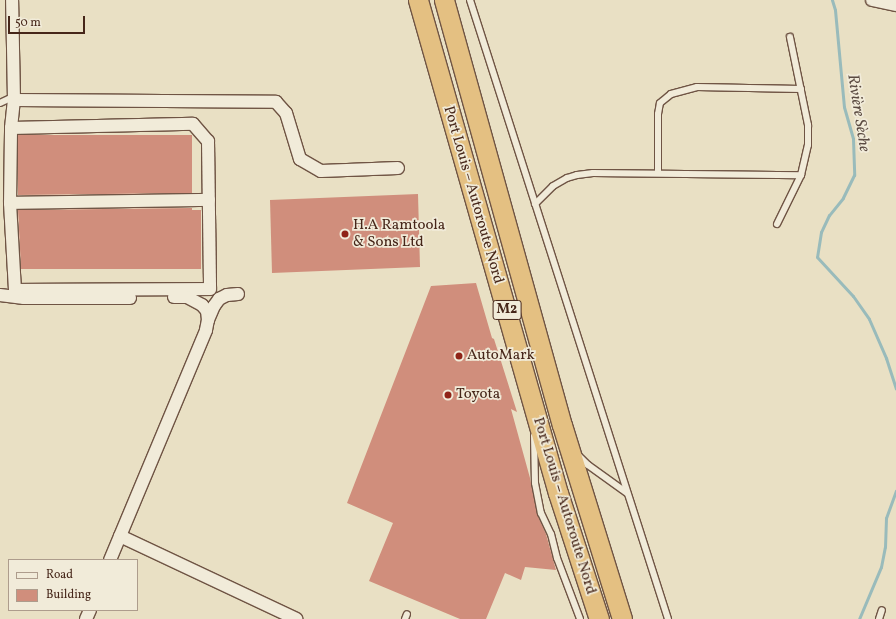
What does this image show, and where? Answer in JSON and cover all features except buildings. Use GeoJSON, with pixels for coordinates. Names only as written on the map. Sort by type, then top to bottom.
{"type":"FeatureCollection","features":[{"type":"Feature","properties":{"kind":"highway","name":"Port Louis – Autoroute Nord"},"geometry":{"type":"LineString","coordinates":[[418,0],[558,493],[599,619]]}},
{"type":"Feature","properties":{"kind":"highway","name":"Port Louis – Autoroute Nord"},"geometry":{"type":"LineString","coordinates":[[444,0],[562,425],[622,619]]}},
{"type":"Feature","properties":{"kind":"street"},"geometry":{"type":"LineString","coordinates":[[11,128],[193,124],[208,141],[210,289],[15,290],[10,203],[11,128],[14,99],[12,0]]}},
{"type":"Feature","properties":{"kind":"street"},"geometry":{"type":"LineString","coordinates":[[872,0],[896,5]]}},
{"type":"Feature","properties":{"kind":"street"},"geometry":{"type":"LineString","coordinates":[[14,99],[276,102],[286,113],[300,159],[321,171],[398,168]]}},
{"type":"Feature","properties":{"kind":"street"},"geometry":{"type":"LineString","coordinates":[[10,203],[209,200]]}},
{"type":"Feature","properties":{"kind":"street"},"geometry":{"type":"LineString","coordinates":[[110,559],[206,330],[208,320],[214,306],[219,299],[228,295],[238,294]]}},
{"type":"Feature","properties":{"kind":"street"},"geometry":{"type":"LineString","coordinates":[[0,295],[53,299],[187,297],[202,305],[207,310],[208,320]]}},
{"type":"Feature","properties":{"kind":"street"},"geometry":{"type":"LineString","coordinates":[[120,536],[293,618]]}},
{"type":"Feature","properties":{"kind":"lane"},"geometry":{"type":"LineString","coordinates":[[414,0],[425,24]]}},
{"type":"Feature","properties":{"kind":"lane"},"geometry":{"type":"LineString","coordinates":[[470,0],[668,619]]}},
{"type":"Feature","properties":{"kind":"lane"},"geometry":{"type":"LineString","coordinates":[[777,224],[801,175],[806,160],[808,145],[808,126],[790,37]]}},
{"type":"Feature","properties":{"kind":"lane"},"geometry":{"type":"LineString","coordinates":[[658,173],[658,114],[660,103],[671,94],[697,87],[801,89]]}},
{"type":"Feature","properties":{"kind":"lane"},"geometry":{"type":"LineString","coordinates":[[0,104],[14,99]]}},
{"type":"Feature","properties":{"kind":"lane"},"geometry":{"type":"LineString","coordinates":[[535,204],[553,186],[567,178],[577,175],[658,173],[801,175]]}},
{"type":"Feature","properties":{"kind":"lane"},"geometry":{"type":"LineString","coordinates":[[532,401],[535,483],[541,513],[551,534],[557,558],[580,619]]}},
{"type":"Feature","properties":{"kind":"lane"},"geometry":{"type":"LineString","coordinates":[[562,425],[575,451],[588,466],[628,493]]}},
{"type":"Feature","properties":{"kind":"lane"},"geometry":{"type":"LineString","coordinates":[[879,619],[882,610]]}},
{"type":"Feature","properties":{"kind":"waterway","name":"Rivière Sèche"},"geometry":{"type":"LineString","coordinates":[[832,0],[835,10],[844,107],[853,139],[854,175],[843,198],[829,215],[821,232],[817,257],[853,296],[869,319],[886,358],[896,388]]}},
{"type":"Feature","properties":{"kind":"waterway","name":"Rivière Sèche"},"geometry":{"type":"LineString","coordinates":[[859,619],[881,567],[885,547],[886,518],[896,491]]}},
{"type":"Feature","properties":{"kind":"place","name":"H.A Ramtoola & Sons Ltd"},"geometry":{"type":"Point","coordinates":[345,234]}},
{"type":"Feature","properties":{"kind":"place","name":"AutoMark"},"geometry":{"type":"Point","coordinates":[459,356]}},
{"type":"Feature","properties":{"kind":"place","name":"Toyota"},"geometry":{"type":"Point","coordinates":[448,395]}}]}
